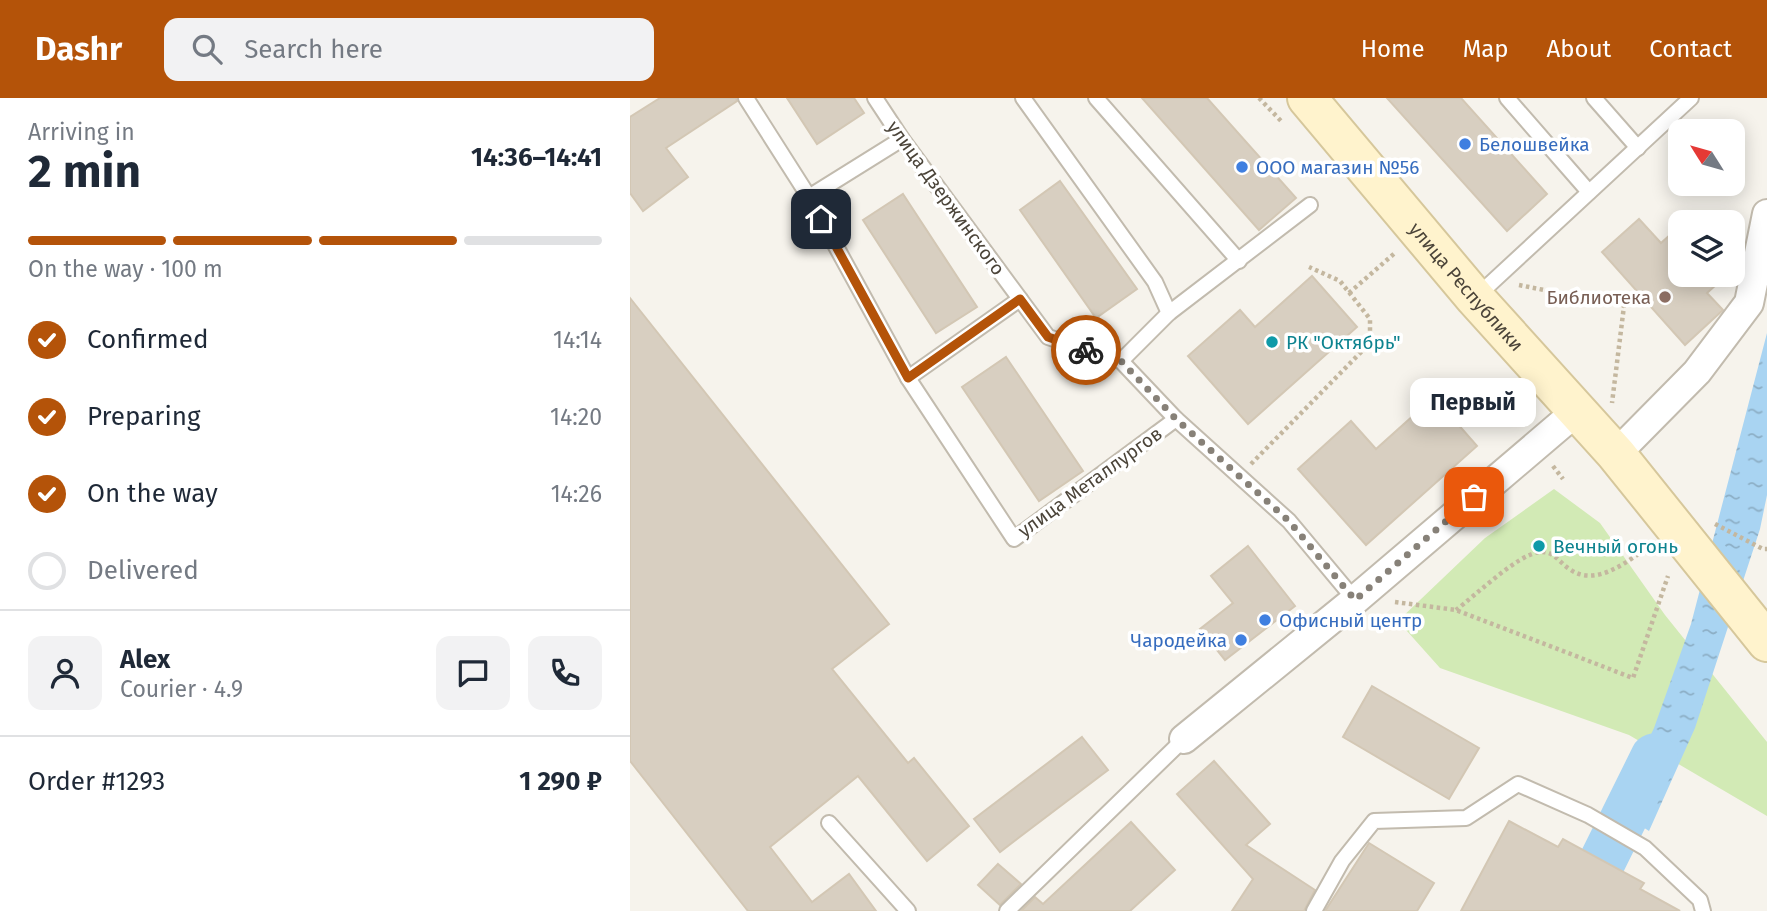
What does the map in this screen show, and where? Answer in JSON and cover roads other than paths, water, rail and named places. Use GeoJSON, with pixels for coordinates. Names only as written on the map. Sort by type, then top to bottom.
{"type":"FeatureCollection","features":[{"type":"Feature","properties":{"kind":"main road","name":"улица Республики"},"geometry":{"type":"LineString","coordinates":[[1307,98],[1475,298],[1595,408],[1616,454],[1752,603],[1767,642]]}},
{"type":"Feature","properties":{"kind":"street"},"geometry":{"type":"LineString","coordinates":[[1616,454],[1697,372],[1749,303],[1767,214]]}},
{"type":"Feature","properties":{"kind":"street"},"geometry":{"type":"LineString","coordinates":[[1184,739],[1595,408]]}},
{"type":"Feature","properties":{"kind":"lane","name":"улица Металлургов"},"geometry":{"type":"LineString","coordinates":[[746,98],[809,197],[908,378],[1014,540],[1176,419]]}},
{"type":"Feature","properties":{"kind":"lane","name":"улица Дзержинского"},"geometry":{"type":"LineString","coordinates":[[874,98],[1048,337],[1121,361]]}},
{"type":"Feature","properties":{"kind":"lane"},"geometry":{"type":"LineString","coordinates":[[1023,98],[1155,282],[1169,313]]}},
{"type":"Feature","properties":{"kind":"lane"},"geometry":{"type":"LineString","coordinates":[[1096,98],[1239,261]]}},
{"type":"Feature","properties":{"kind":"lane"},"geometry":{"type":"LineString","coordinates":[[1507,98],[1590,192]]}},
{"type":"Feature","properties":{"kind":"lane"},"geometry":{"type":"LineString","coordinates":[[1594,98],[1638,148]]}},
{"type":"Feature","properties":{"kind":"lane"},"geometry":{"type":"LineString","coordinates":[[1475,298],[1691,98]]}},
{"type":"Feature","properties":{"kind":"lane"},"geometry":{"type":"LineString","coordinates":[[809,197],[902,139]]}},
{"type":"Feature","properties":{"kind":"lane"},"geometry":{"type":"LineString","coordinates":[[1310,205],[1169,313],[1121,361],[1176,419],[1289,521],[1355,600]]}},
{"type":"Feature","properties":{"kind":"lane"},"geometry":{"type":"LineString","coordinates":[[908,378],[1020,299]]}},
{"type":"Feature","properties":{"kind":"lane"},"geometry":{"type":"LineString","coordinates":[[1007,911],[1184,739]]}},
{"type":"Feature","properties":{"kind":"lane"},"geometry":{"type":"LineString","coordinates":[[1314,911],[1342,861],[1374,821],[1466,818],[1518,784],[1588,815],[1645,848],[1700,900],[1703,911]]}},
{"type":"Feature","properties":{"kind":"lane"},"geometry":{"type":"LineString","coordinates":[[830,822],[908,911]]}},
{"type":"Feature","properties":{"kind":"water"},"geometry":{"type":"Polygon","coordinates":[[[1767,333],[1767,495],[1760,529],[1695,728],[1649,831],[1615,809],[1654,728],[1691,624],[1767,333]]]}},
{"type":"Feature","properties":{"kind":"waterway"},"geometry":{"type":"LineString","coordinates":[[1603,860],[1654,757]]}},
{"type":"Feature","properties":{"kind":"place","name":"Белошвейка"},"geometry":{"type":"Point","coordinates":[1465,144]}},
{"type":"Feature","properties":{"kind":"place","name":"ООО магазин №56"},"geometry":{"type":"Point","coordinates":[1242,167]}},
{"type":"Feature","properties":{"kind":"place","name":"Библиотека"},"geometry":{"type":"Point","coordinates":[1665,297]}},
{"type":"Feature","properties":{"kind":"place","name":"РК \"Октябрь\""},"geometry":{"type":"Point","coordinates":[1272,342]}},
{"type":"Feature","properties":{"kind":"place","name":"Первый"},"geometry":{"type":"Point","coordinates":[1474,497]}},
{"type":"Feature","properties":{"kind":"place","name":"Вечный огонь"},"geometry":{"type":"Point","coordinates":[1539,546]}},
{"type":"Feature","properties":{"kind":"place","name":"Офисный центр"},"geometry":{"type":"Point","coordinates":[1265,620]}},
{"type":"Feature","properties":{"kind":"place","name":"Чародейка"},"geometry":{"type":"Point","coordinates":[1241,640]}}]}
